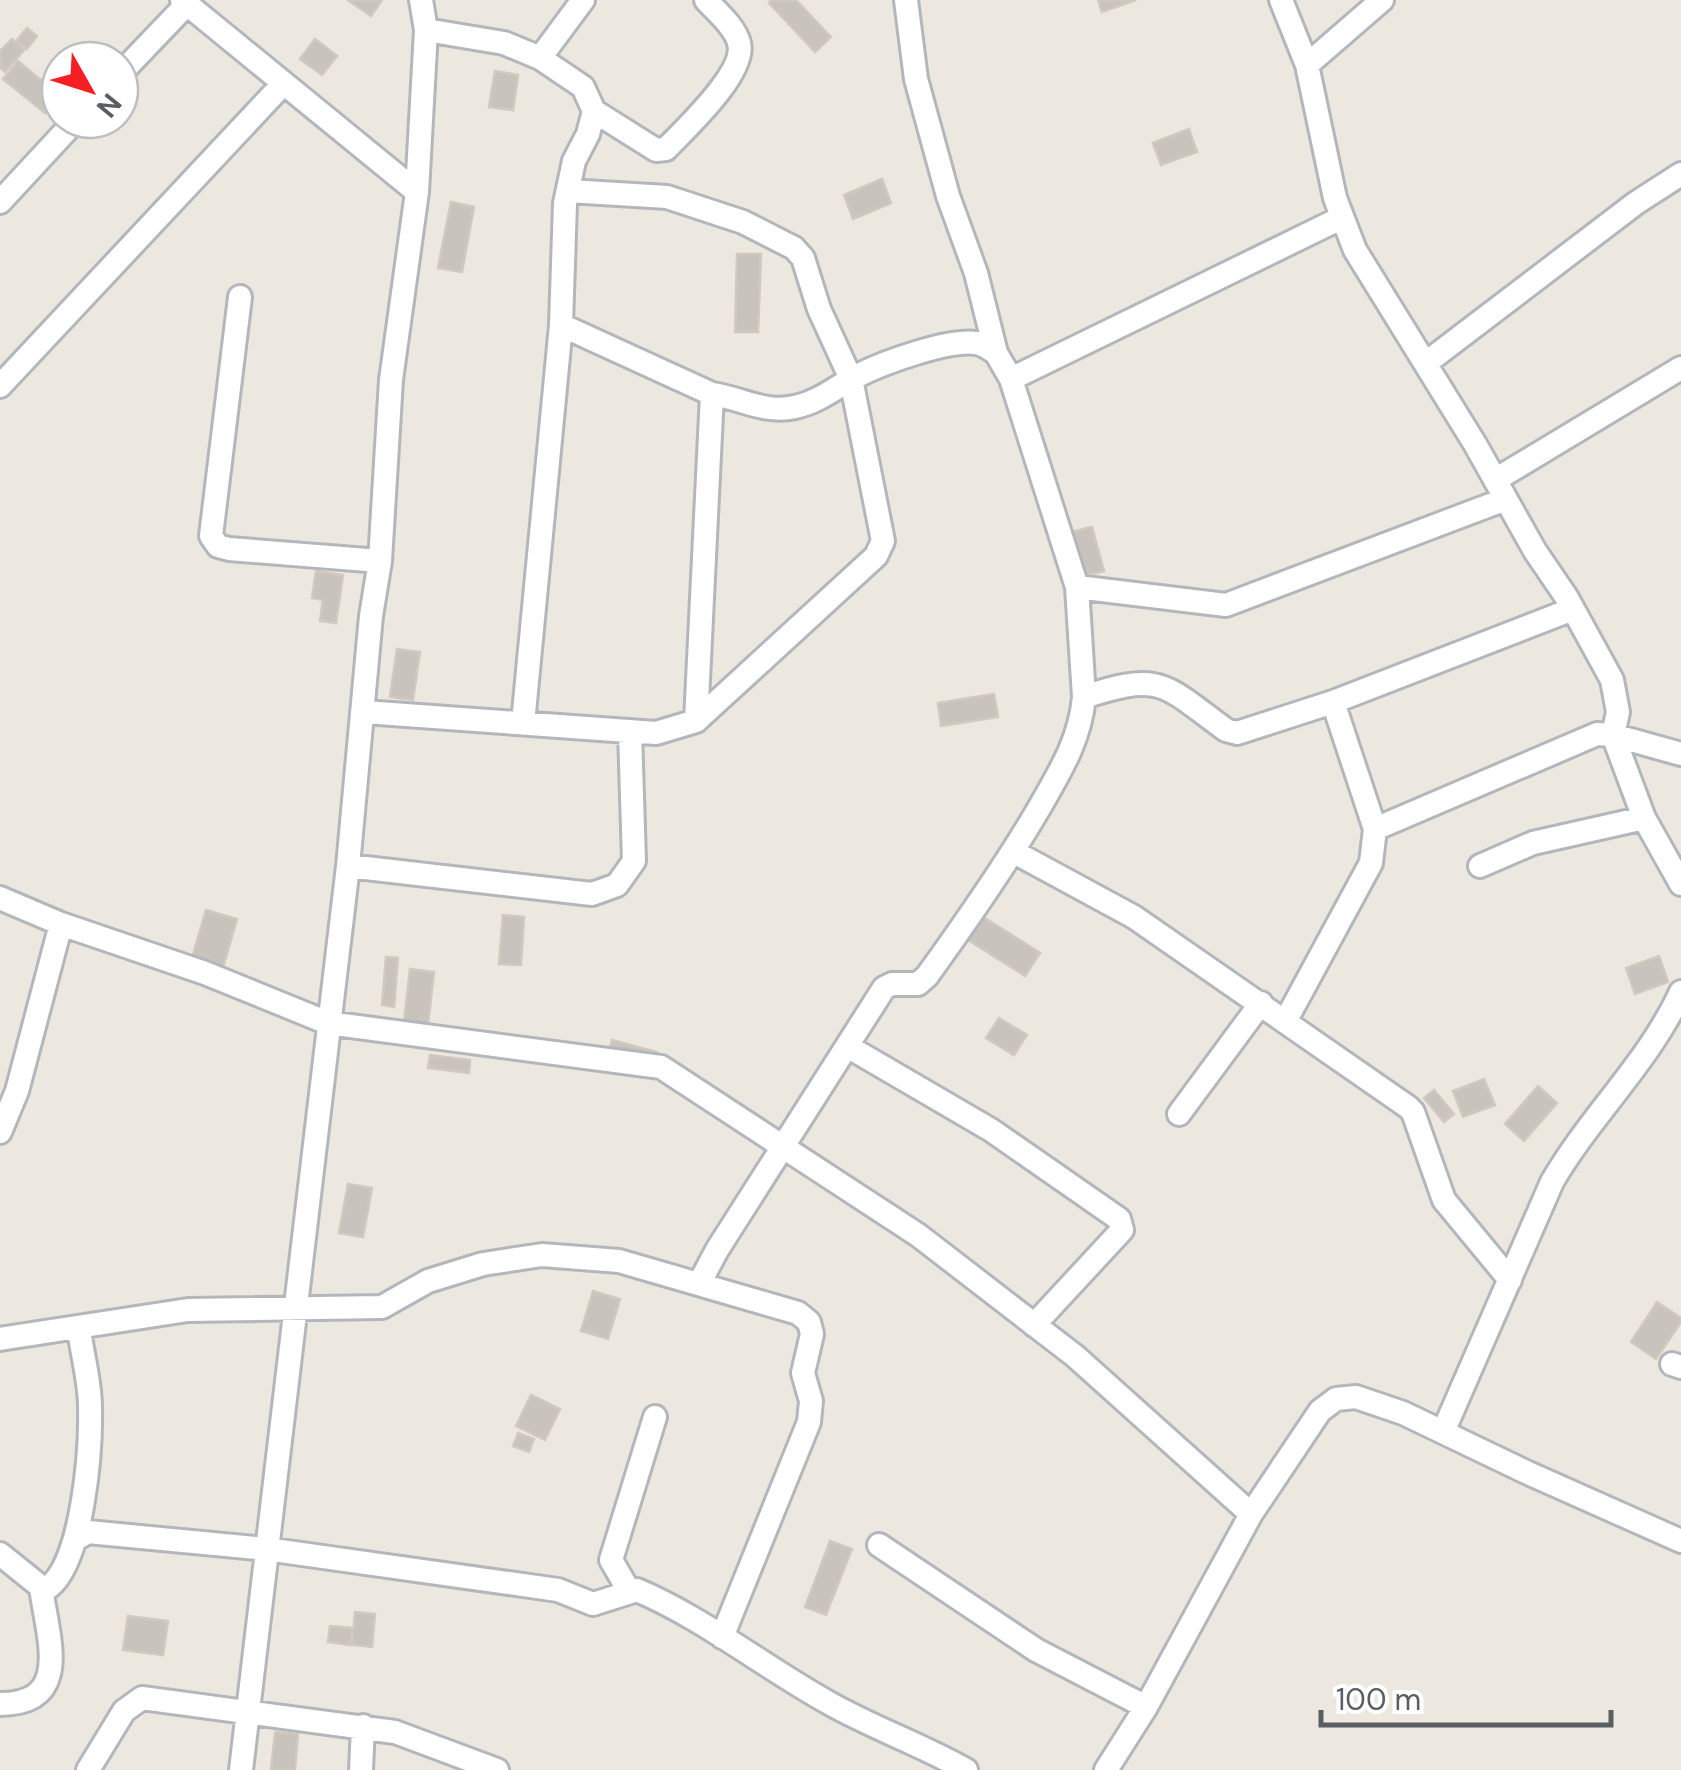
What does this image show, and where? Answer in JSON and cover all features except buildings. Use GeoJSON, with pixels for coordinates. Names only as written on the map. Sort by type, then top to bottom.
{"type":"FeatureCollection","features":[{"type":"Feature","properties":{"kind":"street"},"geometry":{"type":"LineString","coordinates":[[241,1770],[297,1310],[380,561],[391,380],[417,192],[426,30],[421,0]]}},
{"type":"Feature","properties":{"kind":"street"},"geometry":{"type":"LineString","coordinates":[[540,58],[582,0]]}},
{"type":"Feature","properties":{"kind":"street"},"geometry":{"type":"LineString","coordinates":[[426,30],[504,43],[540,58],[582,87],[594,112],[646,145],[666,149],[709,103],[740,60],[740,44],[734,32],[706,0]]}},
{"type":"Feature","properties":{"kind":"street"},"geometry":{"type":"LineString","coordinates":[[699,1284],[884,988],[892,984],[918,984],[927,976],[1014,852],[1078,736],[1084,697],[1077,587],[1011,379],[996,354],[976,273],[948,196],[916,79],[906,0]]}},
{"type":"Feature","properties":{"kind":"street"},"geometry":{"type":"LineString","coordinates":[[1282,0],[1306,65],[1341,218],[1355,250],[1612,680],[1618,712],[1613,736],[1644,818],[1681,884]]}},
{"type":"Feature","properties":{"kind":"street"},"geometry":{"type":"LineString","coordinates":[[1306,65],[1382,0]]}},
{"type":"Feature","properties":{"kind":"street"},"geometry":{"type":"LineString","coordinates":[[140,52],[185,2],[417,192]]}},
{"type":"Feature","properties":{"kind":"street"},"geometry":{"type":"LineString","coordinates":[[0,386],[283,84]]}},
{"type":"Feature","properties":{"kind":"street"},"geometry":{"type":"LineString","coordinates":[[523,723],[562,324],[568,191],[574,161],[594,112]]}},
{"type":"Feature","properties":{"kind":"street"},"geometry":{"type":"LineString","coordinates":[[0,202],[57,140]]}},
{"type":"Feature","properties":{"kind":"street"},"geometry":{"type":"LineString","coordinates":[[1426,363],[1636,203],[1681,174]]}},
{"type":"Feature","properties":{"kind":"street"},"geometry":{"type":"LineString","coordinates":[[364,712],[656,734],[696,721],[876,556],[882,541],[851,380],[819,309],[803,258],[794,248],[743,222],[667,197],[568,191]]}},
{"type":"Feature","properties":{"kind":"street"},"geometry":{"type":"LineString","coordinates":[[1011,379],[1341,218]]}},
{"type":"Feature","properties":{"kind":"street"},"geometry":{"type":"LineString","coordinates":[[240,297],[211,536],[218,546],[229,550],[380,561]]}},
{"type":"Feature","properties":{"kind":"street"},"geometry":{"type":"LineString","coordinates":[[562,324],[712,394],[733,397],[766,410],[816,401],[851,380],[932,350],[980,343],[996,354]]}},
{"type":"Feature","properties":{"kind":"street"},"geometry":{"type":"LineString","coordinates":[[1077,587],[1226,605],[1500,489],[1681,368]]}},
{"type":"Feature","properties":{"kind":"street"},"geometry":{"type":"LineString","coordinates":[[696,721],[712,394]]}},
{"type":"Feature","properties":{"kind":"street"},"geometry":{"type":"LineString","coordinates":[[1084,697],[1124,684],[1156,684],[1171,690],[1226,730],[1237,732],[1333,702],[1573,609]]}},
{"type":"Feature","properties":{"kind":"street"},"geometry":{"type":"LineString","coordinates":[[1286,1020],[1371,863],[1375,828],[1333,702]]}},
{"type":"Feature","properties":{"kind":"street"},"geometry":{"type":"LineString","coordinates":[[348,866],[592,894],[617,885],[634,861],[630,732]]}},
{"type":"Feature","properties":{"kind":"street"},"geometry":{"type":"LineString","coordinates":[[1375,828],[1588,737],[1613,736],[1681,754]]}},
{"type":"Feature","properties":{"kind":"street"},"geometry":{"type":"LineString","coordinates":[[1480,866],[1533,844],[1644,818]]}},
{"type":"Feature","properties":{"kind":"street"},"geometry":{"type":"LineString","coordinates":[[1014,852],[1134,917],[1413,1112],[1444,1200],[1510,1280]]}},
{"type":"Feature","properties":{"kind":"street"},"geometry":{"type":"LineString","coordinates":[[0,898],[328,1023],[662,1067],[918,1235],[1075,1356],[1251,1514]]}},
{"type":"Feature","properties":{"kind":"street"},"geometry":{"type":"LineString","coordinates":[[0,1132],[17,1091],[62,924]]}},
{"type":"Feature","properties":{"kind":"street"},"geometry":{"type":"LineString","coordinates":[[1444,1432],[1552,1182],[1567,1156],[1648,1049],[1681,992]]}},
{"type":"Feature","properties":{"kind":"street"},"geometry":{"type":"LineString","coordinates":[[1180,1114],[1261,1003]]}},
{"type":"Feature","properties":{"kind":"street"},"geometry":{"type":"LineString","coordinates":[[847,1046],[991,1130],[1120,1220],[1122,1230],[1034,1324]]}},
{"type":"Feature","properties":{"kind":"street"},"geometry":{"type":"LineString","coordinates":[[0,1340],[188,1310],[382,1307],[428,1282],[465,1270],[542,1255],[619,1261],[798,1313],[809,1322],[812,1334],[803,1373],[811,1401],[809,1422],[722,1637]]}},
{"type":"Feature","properties":{"kind":"street"},"geometry":{"type":"LineString","coordinates":[[0,1554],[41,1587],[49,1587],[61,1578],[76,1539],[90,1403],[79,1328]]}},
{"type":"Feature","properties":{"kind":"street"},"geometry":{"type":"LineString","coordinates":[[1106,1770],[1146,1707],[1251,1514],[1320,1410],[1336,1399],[1356,1398],[1404,1413],[1681,1541]]}},
{"type":"Feature","properties":{"kind":"street"},"geometry":{"type":"LineString","coordinates":[[629,1591],[612,1560],[613,1548],[656,1418]]}},
{"type":"Feature","properties":{"kind":"street"},"geometry":{"type":"LineString","coordinates":[[76,1539],[88,1532],[266,1549],[558,1590],[593,1604],[629,1591],[646,1593],[831,1704],[922,1745],[966,1770]]}},
{"type":"Feature","properties":{"kind":"street"},"geometry":{"type":"LineString","coordinates":[[879,1545],[1036,1650],[1146,1707]]}},
{"type":"Feature","properties":{"kind":"street"},"geometry":{"type":"LineString","coordinates":[[0,1704],[36,1698],[46,1687],[51,1672],[41,1587]]}},
{"type":"Feature","properties":{"kind":"street"},"geometry":{"type":"LineString","coordinates":[[88,1770],[124,1711],[142,1698],[395,1732],[497,1770]]}},
{"type":"Feature","properties":{"kind":"street"},"geometry":{"type":"LineString","coordinates":[[361,1770],[363,1726]]}}]}
